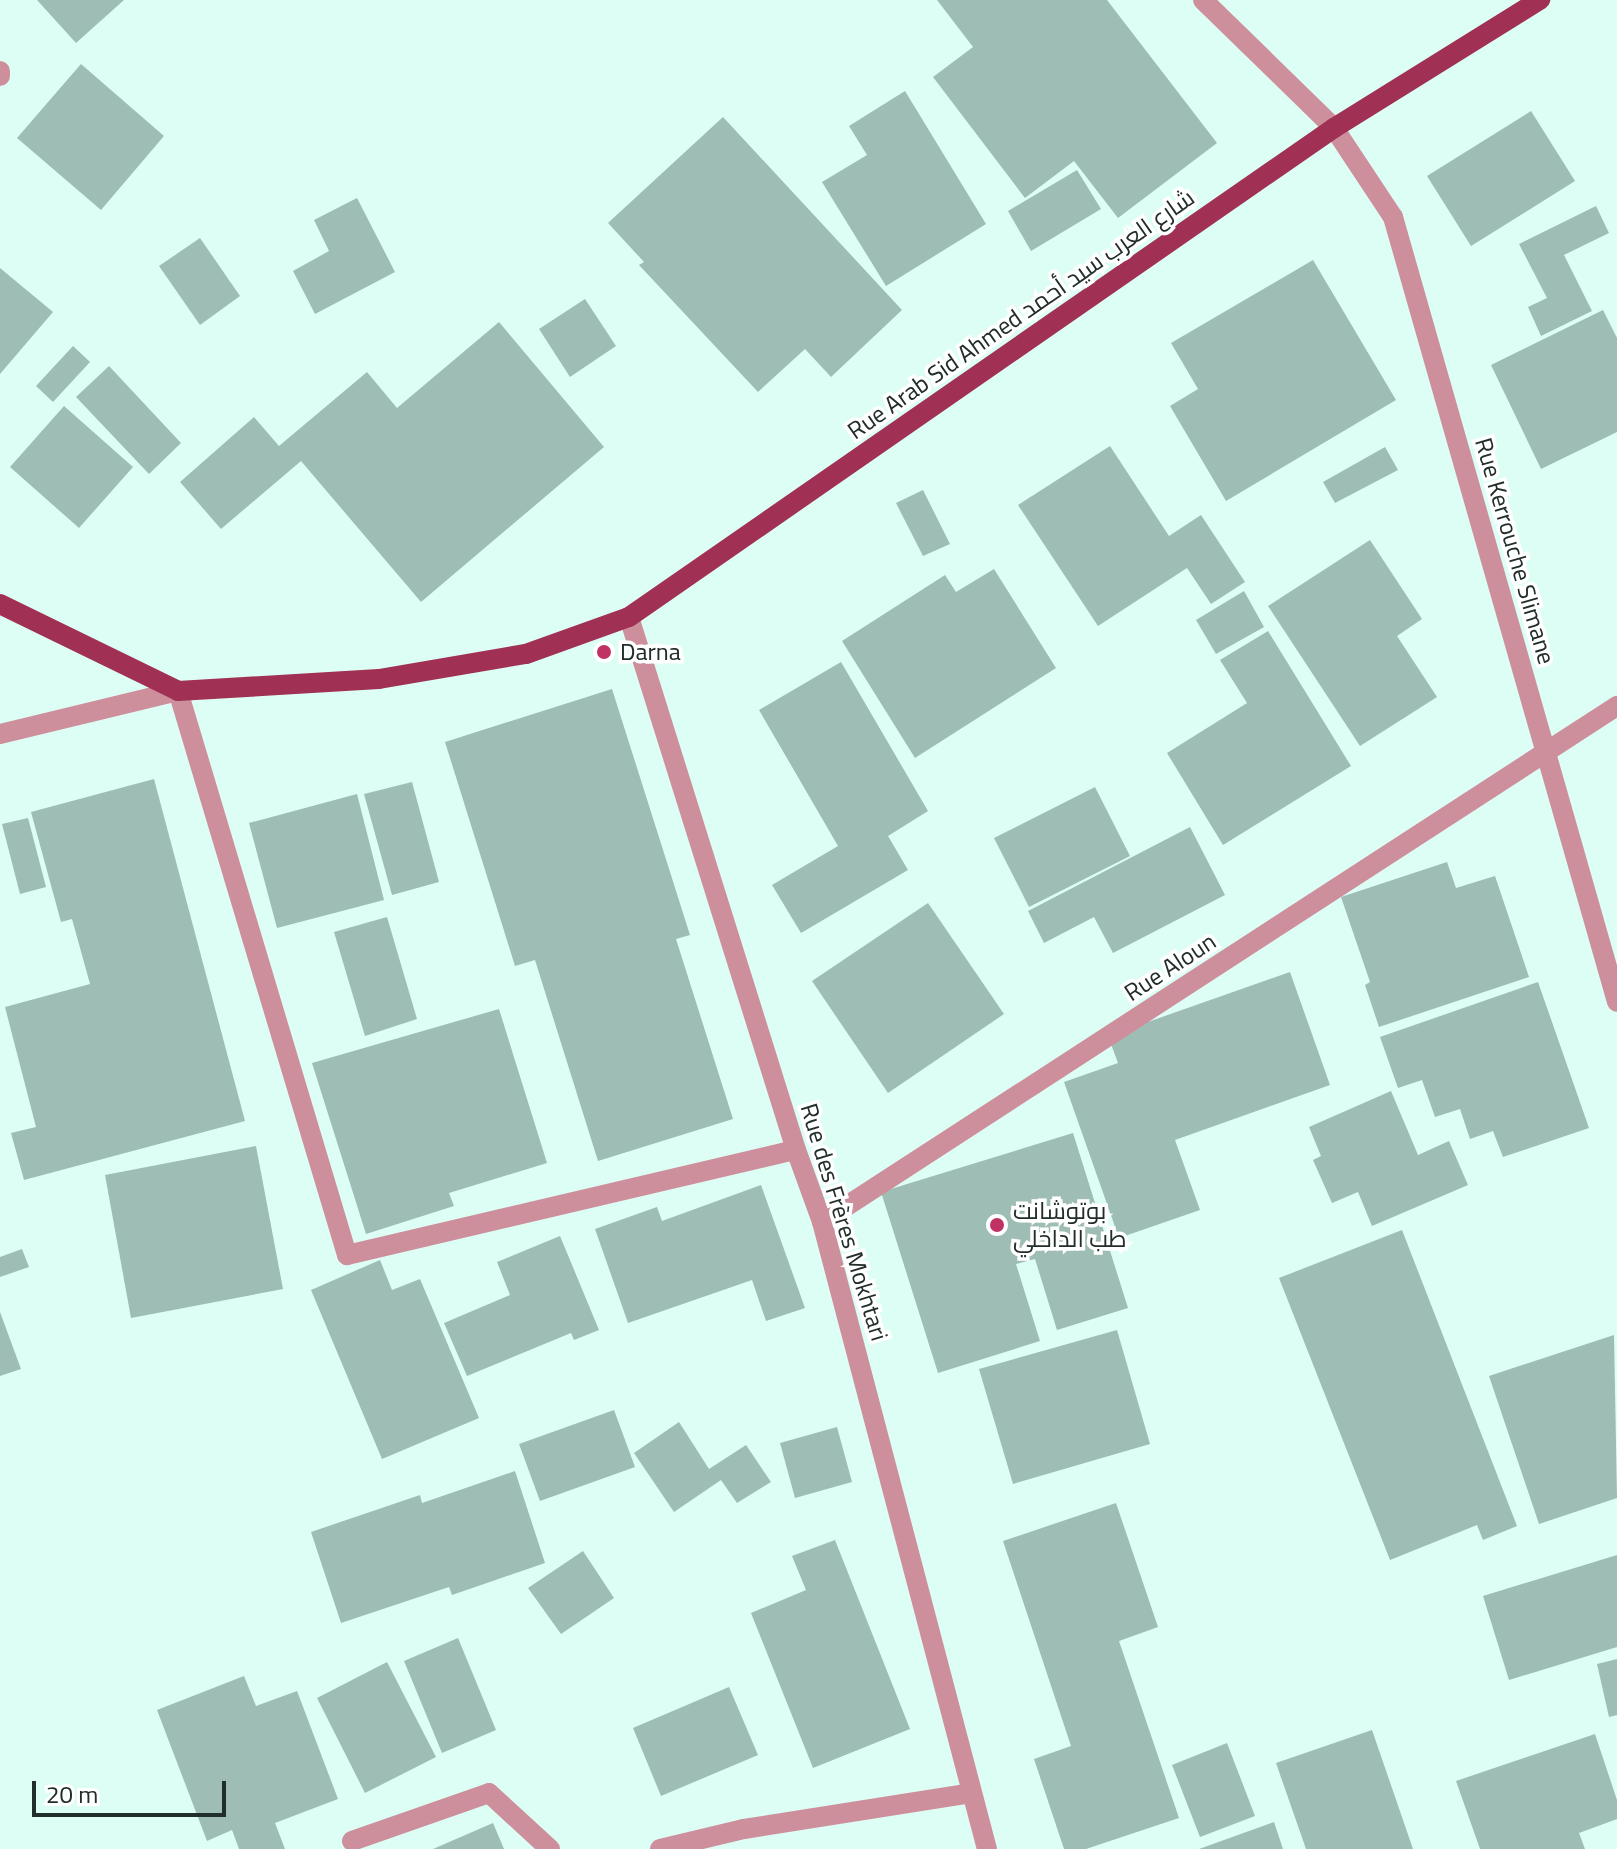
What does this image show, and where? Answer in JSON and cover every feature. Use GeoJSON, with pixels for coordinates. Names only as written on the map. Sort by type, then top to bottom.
{"type":"FeatureCollection","features":[{"type":"Feature","properties":{"kind":"main road","name":"Rue Arab Sid Ahmed شارع العرب سيد أحمد"},"geometry":{"type":"LineString","coordinates":[[178,691],[379,679],[526,654],[629,617],[1334,128],[1540,0]]}},
{"type":"Feature","properties":{"kind":"main road"},"geometry":{"type":"LineString","coordinates":[[0,604],[178,691]]}},
{"type":"Feature","properties":{"kind":"street","name":"Rue Kerrouche Slimane"},"geometry":{"type":"LineString","coordinates":[[1203,0],[1334,128],[1393,217],[1617,1002]]}},
{"type":"Feature","properties":{"kind":"street","name":"Rue des Frères Mokhtari"},"geometry":{"type":"LineString","coordinates":[[629,617],[796,1150],[822,1222],[987,1849]]}},
{"type":"Feature","properties":{"kind":"street"},"geometry":{"type":"LineString","coordinates":[[0,734],[178,691],[347,1255],[796,1150]]}},
{"type":"Feature","properties":{"kind":"street","name":"Rue Aloun"},"geometry":{"type":"LineString","coordinates":[[822,1222],[1617,706]]}},
{"type":"Feature","properties":{"kind":"street"},"geometry":{"type":"LineString","coordinates":[[352,1841],[489,1793],[550,1849]]}},
{"type":"Feature","properties":{"kind":"street"},"geometry":{"type":"LineString","coordinates":[[660,1849],[744,1829],[971,1793]]}},
{"type":"Feature","properties":{"kind":"building"},"geometry":{"type":"Polygon","coordinates":[[[37,0],[124,0],[76,43],[37,0]]]}},
{"type":"Feature","properties":{"kind":"building"},"geometry":{"type":"Polygon","coordinates":[[[937,0],[1107,0],[1217,143],[1118,218],[1074,161],[1025,198],[933,77],[973,47],[937,0]]]}},
{"type":"Feature","properties":{"kind":"building"},"geometry":{"type":"Polygon","coordinates":[[[81,64],[164,136],[101,210],[17,138],[81,64]]]}},
{"type":"Feature","properties":{"kind":"building"},"geometry":{"type":"Polygon","coordinates":[[[905,91],[986,224],[886,286],[822,182],[867,155],[849,126],[905,91]]]}},
{"type":"Feature","properties":{"kind":"building"},"geometry":{"type":"Polygon","coordinates":[[[1531,111],[1575,181],[1471,246],[1427,176],[1531,111]]]}},
{"type":"Feature","properties":{"kind":"building"},"geometry":{"type":"Polygon","coordinates":[[[723,117],[902,310],[831,377],[805,349],[758,392],[639,265],[644,262],[608,223],[723,117]]]}},
{"type":"Feature","properties":{"kind":"building"},"geometry":{"type":"Polygon","coordinates":[[[1077,170],[1101,209],[1031,251],[1008,211],[1077,170]]]}},
{"type":"Feature","properties":{"kind":"building"},"geometry":{"type":"Polygon","coordinates":[[[357,198],[395,272],[315,314],[293,271],[329,251],[314,220],[357,198]]]}},
{"type":"Feature","properties":{"kind":"building"},"geometry":{"type":"Polygon","coordinates":[[[1596,206],[1609,233],[1564,255],[1592,311],[1541,336],[1528,307],[1547,298],[1519,244],[1596,206]]]}},
{"type":"Feature","properties":{"kind":"building"},"geometry":{"type":"Polygon","coordinates":[[[200,238],[240,296],[200,325],[159,266],[200,238]]]}},
{"type":"Feature","properties":{"kind":"building"},"geometry":{"type":"Polygon","coordinates":[[[1313,260],[1396,400],[1226,501],[1170,406],[1198,389],[1171,343],[1313,260]]]}},
{"type":"Feature","properties":{"kind":"building"},"geometry":{"type":"Polygon","coordinates":[[[0,268],[53,312],[0,374],[0,268]]]}},
{"type":"Feature","properties":{"kind":"building"},"geometry":{"type":"Polygon","coordinates":[[[585,299],[616,346],[570,377],[539,329],[585,299]]]}},
{"type":"Feature","properties":{"kind":"building"},"geometry":{"type":"Polygon","coordinates":[[[1603,310],[1617,338],[1617,432],[1541,469],[1491,365],[1603,310]]]}},
{"type":"Feature","properties":{"kind":"building"},"geometry":{"type":"Polygon","coordinates":[[[499,322],[604,447],[421,602],[301,461],[221,529],[180,482],[254,417],[279,446],[367,372],[397,408],[499,322]]]}},
{"type":"Feature","properties":{"kind":"building"},"geometry":{"type":"Polygon","coordinates":[[[73,346],[90,362],[53,402],[36,386],[73,346]]]}},
{"type":"Feature","properties":{"kind":"building"},"geometry":{"type":"Polygon","coordinates":[[[109,366],[181,443],[149,474],[76,397],[109,366]]]}},
{"type":"Feature","properties":{"kind":"building"},"geometry":{"type":"Polygon","coordinates":[[[64,406],[133,467],[79,528],[10,467],[64,406]]]}},
{"type":"Feature","properties":{"kind":"building"},"geometry":{"type":"Polygon","coordinates":[[[1110,446],[1169,536],[1201,515],[1245,582],[1211,604],[1187,568],[1098,626],[1018,505],[1110,446]]]}},
{"type":"Feature","properties":{"kind":"building"},"geometry":{"type":"Polygon","coordinates":[[[1385,447],[1398,470],[1335,503],[1323,482],[1385,447]]]}},
{"type":"Feature","properties":{"kind":"building"},"geometry":{"type":"Polygon","coordinates":[[[923,490],[950,544],[923,556],[896,503],[923,490]]]}},
{"type":"Feature","properties":{"kind":"building"},"geometry":{"type":"Polygon","coordinates":[[[1370,540],[1422,619],[1397,636],[1437,697],[1360,746],[1268,606],[1370,540]]]}},
{"type":"Feature","properties":{"kind":"building"},"geometry":{"type":"Polygon","coordinates":[[[994,569],[1056,668],[915,758],[842,641],[945,575],[956,592],[994,569]]]}},
{"type":"Feature","properties":{"kind":"building"},"geometry":{"type":"Polygon","coordinates":[[[1244,591],[1264,627],[1216,654],[1196,620],[1244,591]]]}},
{"type":"Feature","properties":{"kind":"building"},"geometry":{"type":"Polygon","coordinates":[[[1268,631],[1351,766],[1223,845],[1167,753],[1247,703],[1220,660],[1268,631]]]}},
{"type":"Feature","properties":{"kind":"building"},"geometry":{"type":"Polygon","coordinates":[[[841,662],[928,811],[888,836],[908,870],[801,933],[772,885],[838,846],[759,710],[841,662]]]}},
{"type":"Feature","properties":{"kind":"building"},"geometry":{"type":"Polygon","coordinates":[[[612,689],[690,935],[676,939],[733,1119],[598,1161],[535,960],[515,966],[445,742],[612,689]]]}},
{"type":"Feature","properties":{"kind":"building"},"geometry":{"type":"Polygon","coordinates":[[[154,779],[245,1121],[24,1180],[11,1133],[36,1127],[5,1007],[90,984],[72,919],[61,922],[31,812],[154,779]]]}},
{"type":"Feature","properties":{"kind":"building"},"geometry":{"type":"Polygon","coordinates":[[[412,782],[439,882],[392,895],[364,794],[412,782]]]}},
{"type":"Feature","properties":{"kind":"building"},"geometry":{"type":"Polygon","coordinates":[[[1095,787],[1130,856],[1029,907],[994,838],[1095,787]]]}},
{"type":"Feature","properties":{"kind":"building"},"geometry":{"type":"Polygon","coordinates":[[[357,794],[384,900],[277,928],[249,823],[357,794]]]}},
{"type":"Feature","properties":{"kind":"building"},"geometry":{"type":"Polygon","coordinates":[[[28,818],[46,887],[20,894],[2,824],[28,818]]]}},
{"type":"Feature","properties":{"kind":"building"},"geometry":{"type":"Polygon","coordinates":[[[1190,827],[1225,895],[1113,953],[1094,917],[1044,943],[1028,911],[1190,827]]]}},
{"type":"Feature","properties":{"kind":"building"},"geometry":{"type":"Polygon","coordinates":[[[1447,862],[1456,888],[1495,876],[1529,977],[1379,1027],[1365,985],[1370,982],[1341,897],[1447,862]]]}},
{"type":"Feature","properties":{"kind":"building"},"geometry":{"type":"Polygon","coordinates":[[[928,903],[1004,1014],[888,1093],[812,981],[928,903]]]}},
{"type":"Feature","properties":{"kind":"building"},"geometry":{"type":"Polygon","coordinates":[[[387,917],[417,1019],[365,1036],[334,932],[387,917]]]}},
{"type":"Feature","properties":{"kind":"building"},"geometry":{"type":"Polygon","coordinates":[[[1290,972],[1330,1085],[1175,1140],[1200,1210],[1119,1238],[1064,1082],[1118,1063],[1108,1036],[1290,972]]]}},
{"type":"Feature","properties":{"kind":"building"},"geometry":{"type":"Polygon","coordinates":[[[1538,982],[1589,1128],[1503,1157],[1493,1131],[1470,1139],[1460,1109],[1435,1117],[1422,1080],[1398,1088],[1380,1037],[1538,982]]]}},
{"type":"Feature","properties":{"kind":"building"},"geometry":{"type":"Polygon","coordinates":[[[499,1009],[547,1163],[449,1193],[454,1206],[366,1234],[312,1063],[499,1009]]]}},
{"type":"Feature","properties":{"kind":"building"},"geometry":{"type":"Polygon","coordinates":[[[1391,1091],[1418,1155],[1449,1141],[1468,1185],[1372,1226],[1358,1192],[1332,1203],[1313,1160],[1321,1156],[1309,1127],[1391,1091]]]}},
{"type":"Feature","properties":{"kind":"building","name":"بوتوشانت طب الداخلي"},"geometry":{"type":"Polygon","coordinates":[[[1073,1133],[1128,1308],[1057,1330],[1035,1259],[1016,1264],[1040,1341],[938,1373],[881,1192],[1073,1133]]]}},
{"type":"Feature","properties":{"kind":"building"},"geometry":{"type":"Polygon","coordinates":[[[256,1146],[283,1289],[131,1318],[105,1175],[256,1146]]]}},
{"type":"Feature","properties":{"kind":"building"},"geometry":{"type":"Polygon","coordinates":[[[761,1185],[805,1308],[766,1321],[752,1280],[628,1323],[595,1229],[657,1207],[662,1221],[761,1185]]]}},
{"type":"Feature","properties":{"kind":"building"},"geometry":{"type":"Polygon","coordinates":[[[1402,1230],[1517,1526],[1483,1540],[1477,1525],[1390,1560],[1279,1278],[1402,1230]]]}},
{"type":"Feature","properties":{"kind":"building"},"geometry":{"type":"Polygon","coordinates":[[[560,1236],[599,1330],[574,1340],[571,1333],[467,1376],[444,1323],[510,1295],[497,1262],[560,1236]]]}},
{"type":"Feature","properties":{"kind":"building"},"geometry":{"type":"Polygon","coordinates":[[[22,1249],[29,1267],[0,1277],[0,1257],[22,1249]]]}},
{"type":"Feature","properties":{"kind":"building"},"geometry":{"type":"Polygon","coordinates":[[[380,1260],[392,1290],[420,1279],[479,1418],[382,1459],[311,1290],[380,1260]]]}},
{"type":"Feature","properties":{"kind":"building"},"geometry":{"type":"Polygon","coordinates":[[[0,1312],[21,1369],[0,1376],[0,1312]]]}},
{"type":"Feature","properties":{"kind":"building"},"geometry":{"type":"Polygon","coordinates":[[[1117,1330],[1150,1444],[1013,1484],[979,1369],[1117,1330]]]}},
{"type":"Feature","properties":{"kind":"building"},"geometry":{"type":"Polygon","coordinates":[[[1614,1335],[1617,1498],[1539,1524],[1489,1376],[1614,1335]]]}},
{"type":"Feature","properties":{"kind":"building"},"geometry":{"type":"Polygon","coordinates":[[[614,1410],[635,1467],[540,1501],[519,1444],[614,1410]]]}},
{"type":"Feature","properties":{"kind":"building"},"geometry":{"type":"Polygon","coordinates":[[[679,1422],[709,1469],[746,1445],[771,1482],[737,1503],[721,1480],[674,1512],[634,1453],[679,1422]]]}},
{"type":"Feature","properties":{"kind":"building"},"geometry":{"type":"Polygon","coordinates":[[[837,1427],[852,1482],[795,1498],[780,1443],[837,1427]]]}},
{"type":"Feature","properties":{"kind":"building"},"geometry":{"type":"Polygon","coordinates":[[[515,1471],[545,1563],[452,1595],[449,1587],[341,1623],[311,1532],[420,1495],[422,1503],[515,1471]]]}},
{"type":"Feature","properties":{"kind":"building"},"geometry":{"type":"Polygon","coordinates":[[[1116,1503],[1158,1627],[1119,1641],[1179,1818],[1086,1849],[1064,1849],[1034,1759],[1071,1746],[1003,1541],[1116,1503]]]}},
{"type":"Feature","properties":{"kind":"building"},"geometry":{"type":"Polygon","coordinates":[[[835,1540],[910,1729],[813,1768],[751,1613],[806,1590],[792,1556],[835,1540]]]}},
{"type":"Feature","properties":{"kind":"building"},"geometry":{"type":"Polygon","coordinates":[[[583,1551],[614,1598],[561,1634],[528,1588],[583,1551]]]}},
{"type":"Feature","properties":{"kind":"building"},"geometry":{"type":"Polygon","coordinates":[[[1617,1555],[1617,1647],[1509,1680],[1483,1596],[1617,1555]]]}},
{"type":"Feature","properties":{"kind":"building"},"geometry":{"type":"Polygon","coordinates":[[[458,1638],[496,1730],[442,1753],[404,1661],[458,1638]]]}},
{"type":"Feature","properties":{"kind":"building"},"geometry":{"type":"Polygon","coordinates":[[[1617,1659],[1617,1715],[1609,1717],[1597,1664],[1617,1659]]]}},
{"type":"Feature","properties":{"kind":"building"},"geometry":{"type":"Polygon","coordinates":[[[387,1662],[436,1757],[365,1793],[317,1698],[387,1662]]]}},
{"type":"Feature","properties":{"kind":"building"},"geometry":{"type":"Polygon","coordinates":[[[244,1676],[256,1706],[297,1691],[338,1799],[275,1823],[285,1849],[239,1849],[232,1830],[207,1841],[157,1710],[244,1676]]]}},
{"type":"Feature","properties":{"kind":"building"},"geometry":{"type":"Polygon","coordinates":[[[729,1687],[758,1755],[661,1796],[633,1728],[729,1687]]]}},
{"type":"Feature","properties":{"kind":"building"},"geometry":{"type":"Polygon","coordinates":[[[1372,1730],[1413,1849],[1306,1849],[1276,1763],[1372,1730]]]}},
{"type":"Feature","properties":{"kind":"building"},"geometry":{"type":"Polygon","coordinates":[[[1595,1734],[1617,1800],[1617,1819],[1579,1833],[1585,1849],[1480,1849],[1456,1781],[1595,1734]]]}},
{"type":"Feature","properties":{"kind":"building"},"geometry":{"type":"Polygon","coordinates":[[[1227,1743],[1255,1816],[1200,1837],[1172,1765],[1227,1743]]]}},
{"type":"Feature","properties":{"kind":"building"},"geometry":{"type":"Polygon","coordinates":[[[1274,1822],[1283,1849],[1199,1849],[1274,1822]]]}},
{"type":"Feature","properties":{"kind":"building"},"geometry":{"type":"Polygon","coordinates":[[[493,1823],[504,1849],[433,1849],[493,1823]]]}},
{"type":"Feature","properties":{"kind":"place","name":"Darna"},"geometry":{"type":"Point","coordinates":[604,652]}},
{"type":"Feature","properties":{"kind":"place","name":"بوتوشانت طب الداخلي"},"geometry":{"type":"Point","coordinates":[997,1225]}}]}
